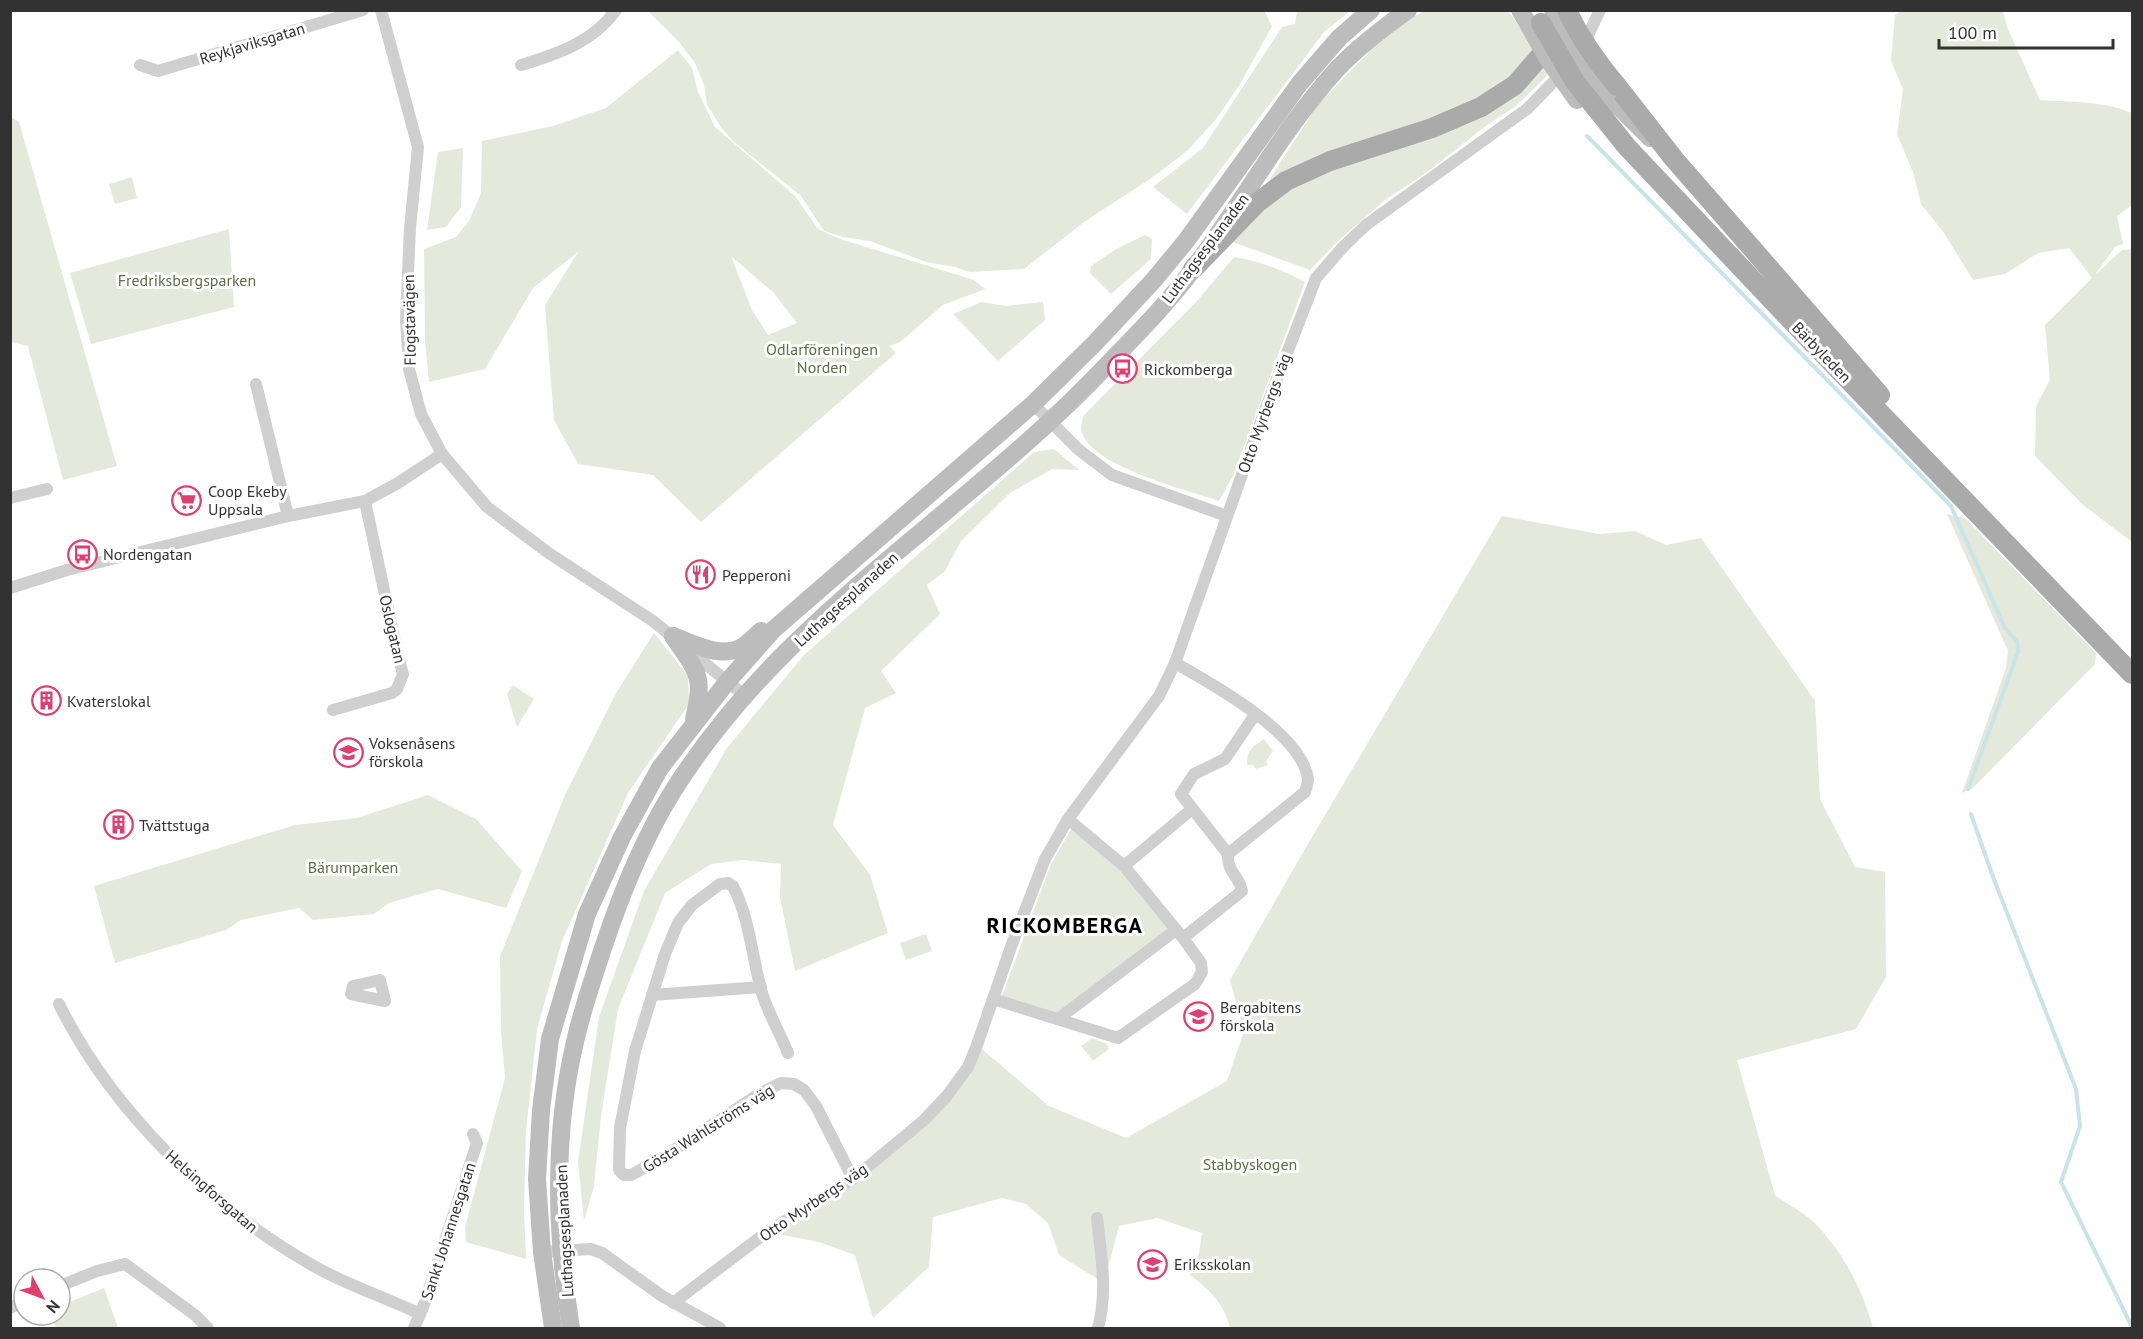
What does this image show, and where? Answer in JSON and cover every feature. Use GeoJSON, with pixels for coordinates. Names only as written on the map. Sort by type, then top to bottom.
{"type":"FeatureCollection","features":[{"type":"Feature","properties":{"kind":"main road","name":"Luthagsesplanaden"},"geometry":{"type":"LineString","coordinates":[[553,1329],[542,1252],[537,1179],[541,1110],[550,1039],[587,914],[621,837],[660,768],[693,723],[773,630],[1033,404],[1094,344],[1153,281],[1216,201],[1300,83],[1339,38],[1371,10]]}},
{"type":"Feature","properties":{"kind":"main road","name":"Luthagsesplanaden"},"geometry":{"type":"LineString","coordinates":[[571,1329],[559,1194],[564,1106],[574,1044],[607,935],[626,886],[643,847],[673,792],[708,740],[745,696],[794,645],[1050,421],[1104,369],[1193,269],[1316,93],[1368,40],[1408,10]]}},
{"type":"Feature","properties":{"kind":"main road"},"geometry":{"type":"LineString","coordinates":[[1520,10],[1541,20]]}},
{"type":"Feature","properties":{"kind":"main road"},"geometry":{"type":"LineString","coordinates":[[1193,269],[1257,203],[1286,181],[1330,161],[1442,124],[1481,107],[1515,85],[1554,40],[1568,10]]}},
{"type":"Feature","properties":{"kind":"main road","name":"Bärbyleden"},"geometry":{"type":"LineString","coordinates":[[1568,10],[1576,30],[1594,58],[1602,100],[1615,132],[1812,342],[2133,674]]}},
{"type":"Feature","properties":{"kind":"main road","name":"Bärbyleden"},"geometry":{"type":"LineString","coordinates":[[1541,20],[1575,82],[1602,100],[1674,159],[1932,452],[2133,660]]}},
{"type":"Feature","properties":{"kind":"main road"},"geometry":{"type":"LineString","coordinates":[[673,636],[716,651],[730,652],[743,646],[824,576],[857,557]]}},
{"type":"Feature","properties":{"kind":"main road"},"geometry":{"type":"LineString","coordinates":[[673,636],[698,676],[700,685],[693,723]]}},
{"type":"Feature","properties":{"kind":"street","name":"Reykjaviksgatan"},"geometry":{"type":"LineString","coordinates":[[140,65],[158,71],[363,10]]}},
{"type":"Feature","properties":{"kind":"street","name":"Flogstavägen"},"geometry":{"type":"LineString","coordinates":[[381,10],[418,147],[410,228],[406,320],[409,369],[421,414],[442,454],[487,507],[550,554],[632,606],[673,636],[745,696]]}},
{"type":"Feature","properties":{"kind":"street"},"geometry":{"type":"LineString","coordinates":[[521,64],[568,49],[589,37],[606,23],[616,10]]}},
{"type":"Feature","properties":{"kind":"street","name":"Otto Myrbergs väg"},"geometry":{"type":"LineString","coordinates":[[673,1303],[767,1232],[853,1179],[922,1121],[946,1097],[968,1066],[1045,859],[1068,819],[1159,696],[1174,663],[1316,278],[1342,247],[1366,225],[1527,109],[1568,68],[1585,44],[1600,10]]}},
{"type":"Feature","properties":{"kind":"street"},"geometry":{"type":"LineString","coordinates":[[256,384],[288,516]]}},
{"type":"Feature","properties":{"kind":"street"},"geometry":{"type":"LineString","coordinates":[[1033,404],[1079,450],[1112,475],[1227,516]]}},
{"type":"Feature","properties":{"kind":"street"},"geometry":{"type":"LineString","coordinates":[[10,588],[67,570],[288,516],[364,501],[398,483],[442,454]]}},
{"type":"Feature","properties":{"kind":"street"},"geometry":{"type":"LineString","coordinates":[[10,498],[47,489]]}},
{"type":"Feature","properties":{"kind":"street","name":"Oslogatan"},"geometry":{"type":"LineString","coordinates":[[333,710],[392,693],[401,683],[404,674],[364,501]]}},
{"type":"Feature","properties":{"kind":"street"},"geometry":{"type":"LineString","coordinates":[[1174,663],[1221,690],[1276,728],[1302,764],[1308,780],[1305,792],[1228,854]]}},
{"type":"Feature","properties":{"kind":"street"},"geometry":{"type":"LineString","coordinates":[[1058,1019],[1242,891],[1241,884],[1228,864],[1228,854],[1181,794],[1194,774],[1225,759],[1252,719],[1257,716]]}},
{"type":"Feature","properties":{"kind":"street"},"geometry":{"type":"LineString","coordinates":[[1124,866],[1192,809]]}},
{"type":"Feature","properties":{"kind":"street"},"geometry":{"type":"LineString","coordinates":[[993,999],[1118,1038],[1195,984],[1202,972],[1201,963],[1124,866],[1068,819]]}},
{"type":"Feature","properties":{"kind":"street","name":"Gösta Wahlströms väg"},"geometry":{"type":"LineString","coordinates":[[788,1053],[761,987],[753,947],[734,885],[720,884],[692,905],[684,915],[657,973],[633,1061],[620,1128],[619,1170],[624,1175],[631,1175],[662,1158],[759,1094],[781,1083],[794,1084],[804,1090],[816,1106],[853,1179]]}},
{"type":"Feature","properties":{"kind":"street"},"geometry":{"type":"LineString","coordinates":[[652,995],[761,987]]}},
{"type":"Feature","properties":{"kind":"street","name":"Helsingforsgatan"},"geometry":{"type":"LineString","coordinates":[[59,1004],[85,1051],[106,1081],[159,1144],[209,1192],[263,1236],[315,1267],[420,1314]]}},
{"type":"Feature","properties":{"kind":"street","name":"Sankt Johannesgatan"},"geometry":{"type":"LineString","coordinates":[[414,1329],[477,1143],[473,1134]]}},
{"type":"Feature","properties":{"kind":"street"},"geometry":{"type":"LineString","coordinates":[[1097,1218],[1104,1283],[1102,1314],[1098,1329]]}},
{"type":"Feature","properties":{"kind":"street"},"geometry":{"type":"LineString","coordinates":[[542,1252],[591,1250],[602,1253],[673,1303],[720,1329]]}},
{"type":"Feature","properties":{"kind":"street"},"geometry":{"type":"LineString","coordinates":[[72,1281],[125,1263],[195,1315],[208,1329]]}},
{"type":"Feature","properties":{"kind":"green space"},"geometry":{"type":"Polygon","coordinates":[[[1264,10],[1272,26],[1239,86],[1217,118],[1187,151],[1150,179],[1084,222],[1024,269],[970,272],[926,262],[870,241],[843,237],[824,231],[801,196],[734,142],[720,126],[707,104],[704,85],[695,63],[678,41],[648,11],[1264,10]]]}},
{"type":"Feature","properties":{"kind":"green space"},"geometry":{"type":"Polygon","coordinates":[[[1508,10],[1550,73],[1516,106],[1483,128],[1430,170],[1385,200],[1338,241],[1310,270],[1230,241],[1318,104],[1372,49],[1412,17],[1425,11],[1508,10]]]}},
{"type":"Feature","properties":{"kind":"green space"},"geometry":{"type":"Polygon","coordinates":[[[1902,10],[2003,11],[2007,27],[2040,100],[2099,104],[2132,113],[2132,205],[2117,216],[2123,244],[2115,247],[2095,275],[2122,250],[2132,249],[2132,542],[2083,505],[2035,456],[2036,406],[2050,380],[2045,325],[2092,278],[2069,248],[2038,253],[2005,274],[1973,280],[1944,233],[1921,204],[1913,172],[1897,134],[1903,89],[1891,61],[1895,15],[1902,10]]]}},
{"type":"Feature","properties":{"kind":"green space"},"geometry":{"type":"Polygon","coordinates":[[[1297,11],[1350,11],[1324,32],[1187,214],[1153,187],[1203,148],[1282,27],[1295,24],[1297,11]]]}},
{"type":"Feature","properties":{"kind":"green space","name":"Odlarföreningen Norden"},"geometry":{"type":"Polygon","coordinates":[[[678,50],[692,68],[698,92],[715,127],[795,196],[818,229],[840,239],[974,280],[985,289],[943,305],[900,342],[889,346],[896,353],[701,522],[653,475],[578,464],[554,420],[545,305],[579,251],[533,288],[485,369],[429,382],[425,340],[424,249],[456,237],[469,221],[481,193],[482,141],[553,126],[606,108],[678,50]],[[731,256],[752,310],[768,335],[797,323],[774,293],[731,256]]]}},
{"type":"Feature","properties":{"kind":"green space"},"geometry":{"type":"Polygon","coordinates":[[[10,116],[19,122],[117,466],[63,480],[28,346],[11,342],[10,116]]]}},
{"type":"Feature","properties":{"kind":"green space"},"geometry":{"type":"Polygon","coordinates":[[[463,148],[461,207],[446,227],[427,230],[438,152],[463,148]]]}},
{"type":"Feature","properties":{"kind":"green space"},"geometry":{"type":"Polygon","coordinates":[[[132,177],[137,198],[115,204],[109,184],[132,177]]]}},
{"type":"Feature","properties":{"kind":"green space","name":"Fredriksbergsparken"},"geometry":{"type":"Polygon","coordinates":[[[229,229],[234,307],[91,344],[70,273],[229,229]]]}},
{"type":"Feature","properties":{"kind":"green space"},"geometry":{"type":"Polygon","coordinates":[[[1145,235],[1152,239],[1151,259],[1111,294],[1090,273],[1091,266],[1118,248],[1145,235]]]}},
{"type":"Feature","properties":{"kind":"green space"},"geometry":{"type":"Polygon","coordinates":[[[1234,257],[1271,266],[1305,282],[1233,476],[1219,501],[1163,483],[1119,465],[1087,442],[1081,427],[1084,415],[1197,301],[1234,257]]]}},
{"type":"Feature","properties":{"kind":"green space"},"geometry":{"type":"Polygon","coordinates":[[[982,302],[1005,306],[1043,302],[1045,320],[998,361],[953,314],[982,302]]]}},
{"type":"Feature","properties":{"kind":"green space"},"geometry":{"type":"Polygon","coordinates":[[[1054,449],[1079,470],[1052,469],[1010,493],[961,541],[945,571],[927,585],[940,614],[881,671],[896,693],[865,708],[833,825],[870,875],[888,933],[795,971],[780,897],[781,864],[743,860],[711,864],[665,893],[618,1009],[601,1116],[594,1186],[584,1221],[578,1162],[599,1017],[644,891],[727,748],[804,655],[1034,452],[1054,449]]]}},
{"type":"Feature","properties":{"kind":"green space"},"geometry":{"type":"Polygon","coordinates":[[[1947,514],[1966,519],[2096,653],[2095,664],[1973,788],[1962,793],[2006,668],[2008,651],[1947,514]]]}},
{"type":"Feature","properties":{"kind":"green space","name":"Stabbyskogen"},"geometry":{"type":"Polygon","coordinates":[[[1502,516],[1599,534],[1635,531],[1666,545],[1701,538],[1815,701],[1820,799],[1855,867],[1885,872],[1886,977],[1856,1029],[1737,1060],[1775,1195],[1814,1222],[1843,1258],[1863,1299],[1873,1328],[1230,1328],[1216,1298],[1190,1275],[1199,1253],[1202,1233],[1157,1218],[1119,1226],[1104,1283],[1059,1255],[1048,1223],[1026,1204],[1002,1198],[933,1217],[929,1267],[873,1318],[855,1255],[819,1242],[767,1232],[853,1179],[923,1121],[977,1045],[1049,1106],[1126,1138],[1227,1081],[1244,1031],[1230,980],[1502,516]]]}},
{"type":"Feature","properties":{"kind":"green space"},"geometry":{"type":"Polygon","coordinates":[[[654,633],[688,676],[689,704],[628,793],[562,941],[537,1029],[526,1131],[524,1209],[526,1259],[466,1242],[465,1227],[505,1078],[501,1031],[500,956],[565,795],[616,693],[654,633]]]}},
{"type":"Feature","properties":{"kind":"green space"},"geometry":{"type":"Polygon","coordinates":[[[513,685],[534,699],[517,727],[507,694],[513,685]]]}},
{"type":"Feature","properties":{"kind":"green space"},"geometry":{"type":"Polygon","coordinates":[[[1264,739],[1273,751],[1266,761],[1268,765],[1256,769],[1253,765],[1247,765],[1251,749],[1264,739]]]}},
{"type":"Feature","properties":{"kind":"green space","name":"Bärumparken"},"geometry":{"type":"Polygon","coordinates":[[[428,795],[476,819],[522,871],[506,908],[438,889],[389,903],[374,914],[313,920],[299,908],[241,920],[226,930],[115,963],[94,886],[295,825],[357,818],[428,795]]]}},
{"type":"Feature","properties":{"kind":"green space"},"geometry":{"type":"Polygon","coordinates":[[[1074,824],[1124,866],[1176,930],[1058,1019],[1000,1001],[1051,864],[1074,824]]]}},
{"type":"Feature","properties":{"kind":"green space"},"geometry":{"type":"Polygon","coordinates":[[[926,934],[932,951],[906,960],[900,943],[926,934]]]}},
{"type":"Feature","properties":{"kind":"green space"},"geometry":{"type":"Polygon","coordinates":[[[1092,1038],[1107,1044],[1109,1049],[1093,1061],[1081,1046],[1092,1038]]]}},
{"type":"Feature","properties":{"kind":"green space"},"geometry":{"type":"Polygon","coordinates":[[[104,1288],[118,1328],[56,1328],[72,1327],[72,1301],[104,1288]]]}},
{"type":"Feature","properties":{"kind":"waterway"},"geometry":{"type":"LineString","coordinates":[[1587,136],[1951,506],[2005,628],[2017,642],[2018,652],[1968,789]]}},
{"type":"Feature","properties":{"kind":"waterway"},"geometry":{"type":"LineString","coordinates":[[1971,814],[1993,877],[2076,1089],[2080,1126],[2061,1182],[2132,1327]]}},
{"type":"Feature","properties":{"kind":"place","name":"Rickomberga"},"geometry":{"type":"Point","coordinates":[1123,369]}},
{"type":"Feature","properties":{"kind":"place","name":"Coop Ekeby Uppsala"},"geometry":{"type":"Point","coordinates":[187,500]}},
{"type":"Feature","properties":{"kind":"place","name":"Nordengatan"},"geometry":{"type":"Point","coordinates":[82,554]}},
{"type":"Feature","properties":{"kind":"place","name":"Pepperoni"},"geometry":{"type":"Point","coordinates":[701,575]}},
{"type":"Feature","properties":{"kind":"place","name":"Kvaterslokal"},"geometry":{"type":"Point","coordinates":[46,701]}},
{"type":"Feature","properties":{"kind":"place","name":"Voksenåsens förskola"},"geometry":{"type":"Point","coordinates":[348,752]}},
{"type":"Feature","properties":{"kind":"place","name":"Tvättstuga"},"geometry":{"type":"Point","coordinates":[118,825]}},
{"type":"Feature","properties":{"kind":"place","name":"Bergabitens förskola"},"geometry":{"type":"Point","coordinates":[1199,1016]}},
{"type":"Feature","properties":{"kind":"place","name":"Eriksskolan"},"geometry":{"type":"Point","coordinates":[1153,1264]}},
{"type":"Feature","properties":{"kind":"district","name":"RICKOMBERGA"},"geometry":{"type":"Point","coordinates":[1065,925]}}]}
